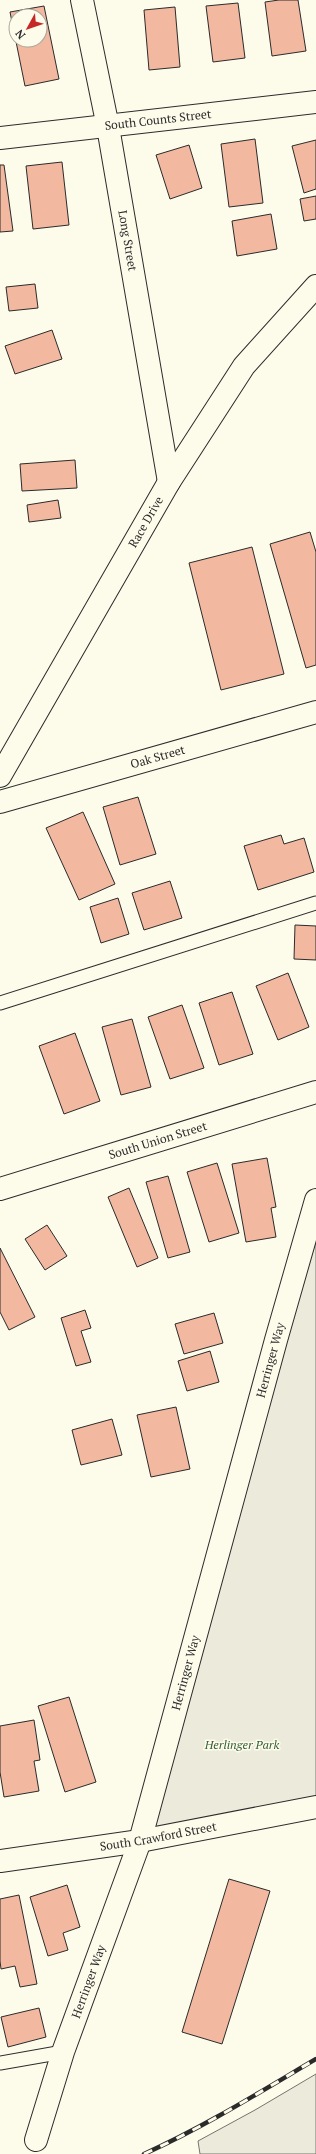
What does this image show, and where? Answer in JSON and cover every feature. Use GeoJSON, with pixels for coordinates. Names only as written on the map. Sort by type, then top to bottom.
{"type":"FeatureCollection","features":[{"type":"Feature","properties":{"kind":"street","name":"Long Street"},"geometry":{"type":"LineString","coordinates":[[82,0],[108,127],[169,482]]}},
{"type":"Feature","properties":{"kind":"street","name":"South Counts Street"},"geometry":{"type":"LineString","coordinates":[[0,138],[108,127],[316,102]]}},
{"type":"Feature","properties":{"kind":"street","name":"Race Drive"},"geometry":{"type":"LineString","coordinates":[[0,776],[169,482],[244,366],[316,286]]}},
{"type":"Feature","properties":{"kind":"street","name":"Oak Street"},"geometry":{"type":"LineString","coordinates":[[0,802],[316,712]]}},
{"type":"Feature","properties":{"kind":"street","name":"South Union Street"},"geometry":{"type":"LineString","coordinates":[[0,1189],[316,1092]]}},
{"type":"Feature","properties":{"kind":"street","name":"Herringer Way"},"geometry":{"type":"LineString","coordinates":[[36,2140],[63,2052],[140,1841],[276,1340],[316,1200]]}},
{"type":"Feature","properties":{"kind":"street","name":"South Crawford Street"},"geometry":{"type":"LineString","coordinates":[[0,1861],[140,1841],[316,1806]]}},
{"type":"Feature","properties":{"kind":"lane"},"geometry":{"type":"LineString","coordinates":[[0,1003],[316,903]]}},
{"type":"Feature","properties":{"kind":"lane"},"geometry":{"type":"LineString","coordinates":[[0,2063],[63,2052]]}},
{"type":"Feature","properties":{"kind":"green space","name":"Herlinger Park"},"geometry":{"type":"Polygon","coordinates":[[[316,1200],[316,1807],[140,1841],[316,1200]]]}},
{"type":"Feature","properties":{"kind":"green space"},"geometry":{"type":"Polygon","coordinates":[[[316,2074],[316,2154],[200,2154],[198,2141],[316,2074]]]}},
{"type":"Feature","properties":{"kind":"building"},"geometry":{"type":"Polygon","coordinates":[[[298,0],[306,51],[272,56],[265,2],[298,0]]]}},
{"type":"Feature","properties":{"kind":"building"},"geometry":{"type":"Polygon","coordinates":[[[238,3],[245,58],[213,62],[206,6],[238,3]]]}},
{"type":"Feature","properties":{"kind":"building"},"geometry":{"type":"Polygon","coordinates":[[[44,6],[44,8],[33,8],[44,6]]]}},
{"type":"Feature","properties":{"kind":"building"},"geometry":{"type":"Polygon","coordinates":[[[175,7],[180,67],[149,70],[144,10],[175,7]]]}},
{"type":"Feature","properties":{"kind":"building"},"geometry":{"type":"Polygon","coordinates":[[[48,25],[59,79],[25,86],[17,48],[48,48],[48,25]]]}},
{"type":"Feature","properties":{"kind":"building"},"geometry":{"type":"Polygon","coordinates":[[[255,139],[263,203],[229,207],[221,144],[255,139]]]}},
{"type":"Feature","properties":{"kind":"building"},"geometry":{"type":"Polygon","coordinates":[[[316,140],[316,189],[304,193],[292,146],[316,140]]]}},
{"type":"Feature","properties":{"kind":"building"},"geometry":{"type":"Polygon","coordinates":[[[189,145],[202,188],[170,199],[156,155],[189,145]]]}},
{"type":"Feature","properties":{"kind":"building"},"geometry":{"type":"Polygon","coordinates":[[[62,162],[69,225],[33,229],[26,166],[62,162]]]}},
{"type":"Feature","properties":{"kind":"building"},"geometry":{"type":"Polygon","coordinates":[[[0,165],[4,165],[13,231],[0,232],[0,165]]]}},
{"type":"Feature","properties":{"kind":"building"},"geometry":{"type":"Polygon","coordinates":[[[316,196],[316,219],[304,221],[300,199],[316,196]]]}},
{"type":"Feature","properties":{"kind":"building"},"geometry":{"type":"Polygon","coordinates":[[[271,214],[277,249],[237,256],[232,221],[271,214]]]}},
{"type":"Feature","properties":{"kind":"building"},"geometry":{"type":"Polygon","coordinates":[[[35,284],[38,308],[9,311],[6,287],[35,284]]]}},
{"type":"Feature","properties":{"kind":"building"},"geometry":{"type":"Polygon","coordinates":[[[52,330],[62,359],[15,374],[5,346],[52,330]]]}},
{"type":"Feature","properties":{"kind":"building"},"geometry":{"type":"Polygon","coordinates":[[[75,460],[77,488],[22,491],[20,464],[75,460]]]}},
{"type":"Feature","properties":{"kind":"building"},"geometry":{"type":"Polygon","coordinates":[[[58,500],[61,518],[29,522],[27,505],[58,500]]]}},
{"type":"Feature","properties":{"kind":"building"},"geometry":{"type":"Polygon","coordinates":[[[310,532],[316,552],[316,665],[306,668],[270,544],[310,532]]]}},
{"type":"Feature","properties":{"kind":"building"},"geometry":{"type":"Polygon","coordinates":[[[252,547],[284,674],[221,690],[189,563],[252,547]]]}},
{"type":"Feature","properties":{"kind":"building"},"geometry":{"type":"Polygon","coordinates":[[[138,797],[156,854],[120,865],[103,807],[138,797]]]}},
{"type":"Feature","properties":{"kind":"building"},"geometry":{"type":"Polygon","coordinates":[[[83,812],[115,884],[79,900],[46,828],[83,812]]]}},
{"type":"Feature","properties":{"kind":"building"},"geometry":{"type":"Polygon","coordinates":[[[281,835],[284,844],[304,838],[314,872],[258,890],[244,846],[281,835]]]}},
{"type":"Feature","properties":{"kind":"building"},"geometry":{"type":"Polygon","coordinates":[[[170,881],[182,918],[144,930],[132,893],[170,881]]]}},
{"type":"Feature","properties":{"kind":"building"},"geometry":{"type":"Polygon","coordinates":[[[118,898],[129,934],[101,943],[90,907],[118,898]]]}},
{"type":"Feature","properties":{"kind":"building"},"geometry":{"type":"Polygon","coordinates":[[[295,925],[316,926],[316,960],[294,959],[295,925]]]}},
{"type":"Feature","properties":{"kind":"building"},"geometry":{"type":"Polygon","coordinates":[[[288,973],[309,1027],[278,1040],[256,986],[288,973]]]}},
{"type":"Feature","properties":{"kind":"building"},"geometry":{"type":"Polygon","coordinates":[[[232,992],[253,1054],[219,1065],[199,1003],[232,992]]]}},
{"type":"Feature","properties":{"kind":"building"},"geometry":{"type":"Polygon","coordinates":[[[182,1005],[204,1068],[170,1079],[148,1017],[182,1005]]]}},
{"type":"Feature","properties":{"kind":"building"},"geometry":{"type":"Polygon","coordinates":[[[132,1019],[151,1087],[121,1095],[102,1027],[132,1019]]]}},
{"type":"Feature","properties":{"kind":"building"},"geometry":{"type":"Polygon","coordinates":[[[75,1033],[100,1101],[64,1114],[39,1046],[75,1033]]]}},
{"type":"Feature","properties":{"kind":"building"},"geometry":{"type":"Polygon","coordinates":[[[267,1158],[276,1207],[271,1208],[276,1237],[246,1242],[232,1164],[267,1158]]]}},
{"type":"Feature","properties":{"kind":"building"},"geometry":{"type":"Polygon","coordinates":[[[217,1163],[239,1233],[209,1242],[187,1172],[217,1163]]]}},
{"type":"Feature","properties":{"kind":"building"},"geometry":{"type":"Polygon","coordinates":[[[168,1176],[190,1252],[168,1258],[146,1182],[168,1176]]]}},
{"type":"Feature","properties":{"kind":"building"},"geometry":{"type":"Polygon","coordinates":[[[129,1188],[158,1258],[137,1267],[108,1197],[129,1188]]]}},
{"type":"Feature","properties":{"kind":"building"},"geometry":{"type":"Polygon","coordinates":[[[47,1225],[67,1256],[45,1270],[25,1239],[47,1225]]]}},
{"type":"Feature","properties":{"kind":"building"},"geometry":{"type":"Polygon","coordinates":[[[0,1248],[35,1317],[9,1330],[0,1312],[0,1248]]]}},
{"type":"Feature","properties":{"kind":"building"},"geometry":{"type":"Polygon","coordinates":[[[85,1310],[91,1328],[81,1331],[91,1362],[76,1366],[61,1318],[85,1310]]]}},
{"type":"Feature","properties":{"kind":"building"},"geometry":{"type":"Polygon","coordinates":[[[214,1313],[223,1343],[184,1354],[175,1324],[214,1313]]]}},
{"type":"Feature","properties":{"kind":"building"},"geometry":{"type":"Polygon","coordinates":[[[210,1351],[219,1382],[187,1391],[178,1361],[210,1351]]]}},
{"type":"Feature","properties":{"kind":"building"},"geometry":{"type":"Polygon","coordinates":[[[176,1407],[190,1469],[151,1477],[137,1415],[176,1407]]]}},
{"type":"Feature","properties":{"kind":"building"},"geometry":{"type":"Polygon","coordinates":[[[112,1419],[122,1455],[81,1465],[72,1430],[112,1419]]]}},
{"type":"Feature","properties":{"kind":"building"},"geometry":{"type":"Polygon","coordinates":[[[69,1697],[96,1782],[65,1792],[38,1706],[69,1697]]]}},
{"type":"Feature","properties":{"kind":"building"},"geometry":{"type":"Polygon","coordinates":[[[34,1720],[40,1760],[34,1761],[39,1791],[4,1797],[0,1772],[0,1726],[34,1720]]]}},
{"type":"Feature","properties":{"kind":"building"},"geometry":{"type":"Polygon","coordinates":[[[229,1879],[270,1891],[222,2044],[182,2032],[229,1879]]]}},
{"type":"Feature","properties":{"kind":"building"},"geometry":{"type":"Polygon","coordinates":[[[67,1885],[80,1927],[63,1933],[68,1950],[48,1956],[30,1897],[67,1885]]]}},
{"type":"Feature","properties":{"kind":"building"},"geometry":{"type":"Polygon","coordinates":[[[19,1895],[37,1984],[20,1987],[15,1966],[1,1969],[0,1961],[0,1899],[19,1895]]]}},
{"type":"Feature","properties":{"kind":"building"},"geometry":{"type":"Polygon","coordinates":[[[39,2008],[46,2037],[8,2047],[1,2017],[39,2008]]]}},
{"type":"Feature","properties":{"kind":"railway"},"geometry":{"type":"LineString","coordinates":[[144,2154],[210,2121],[316,2059]]}}]}
